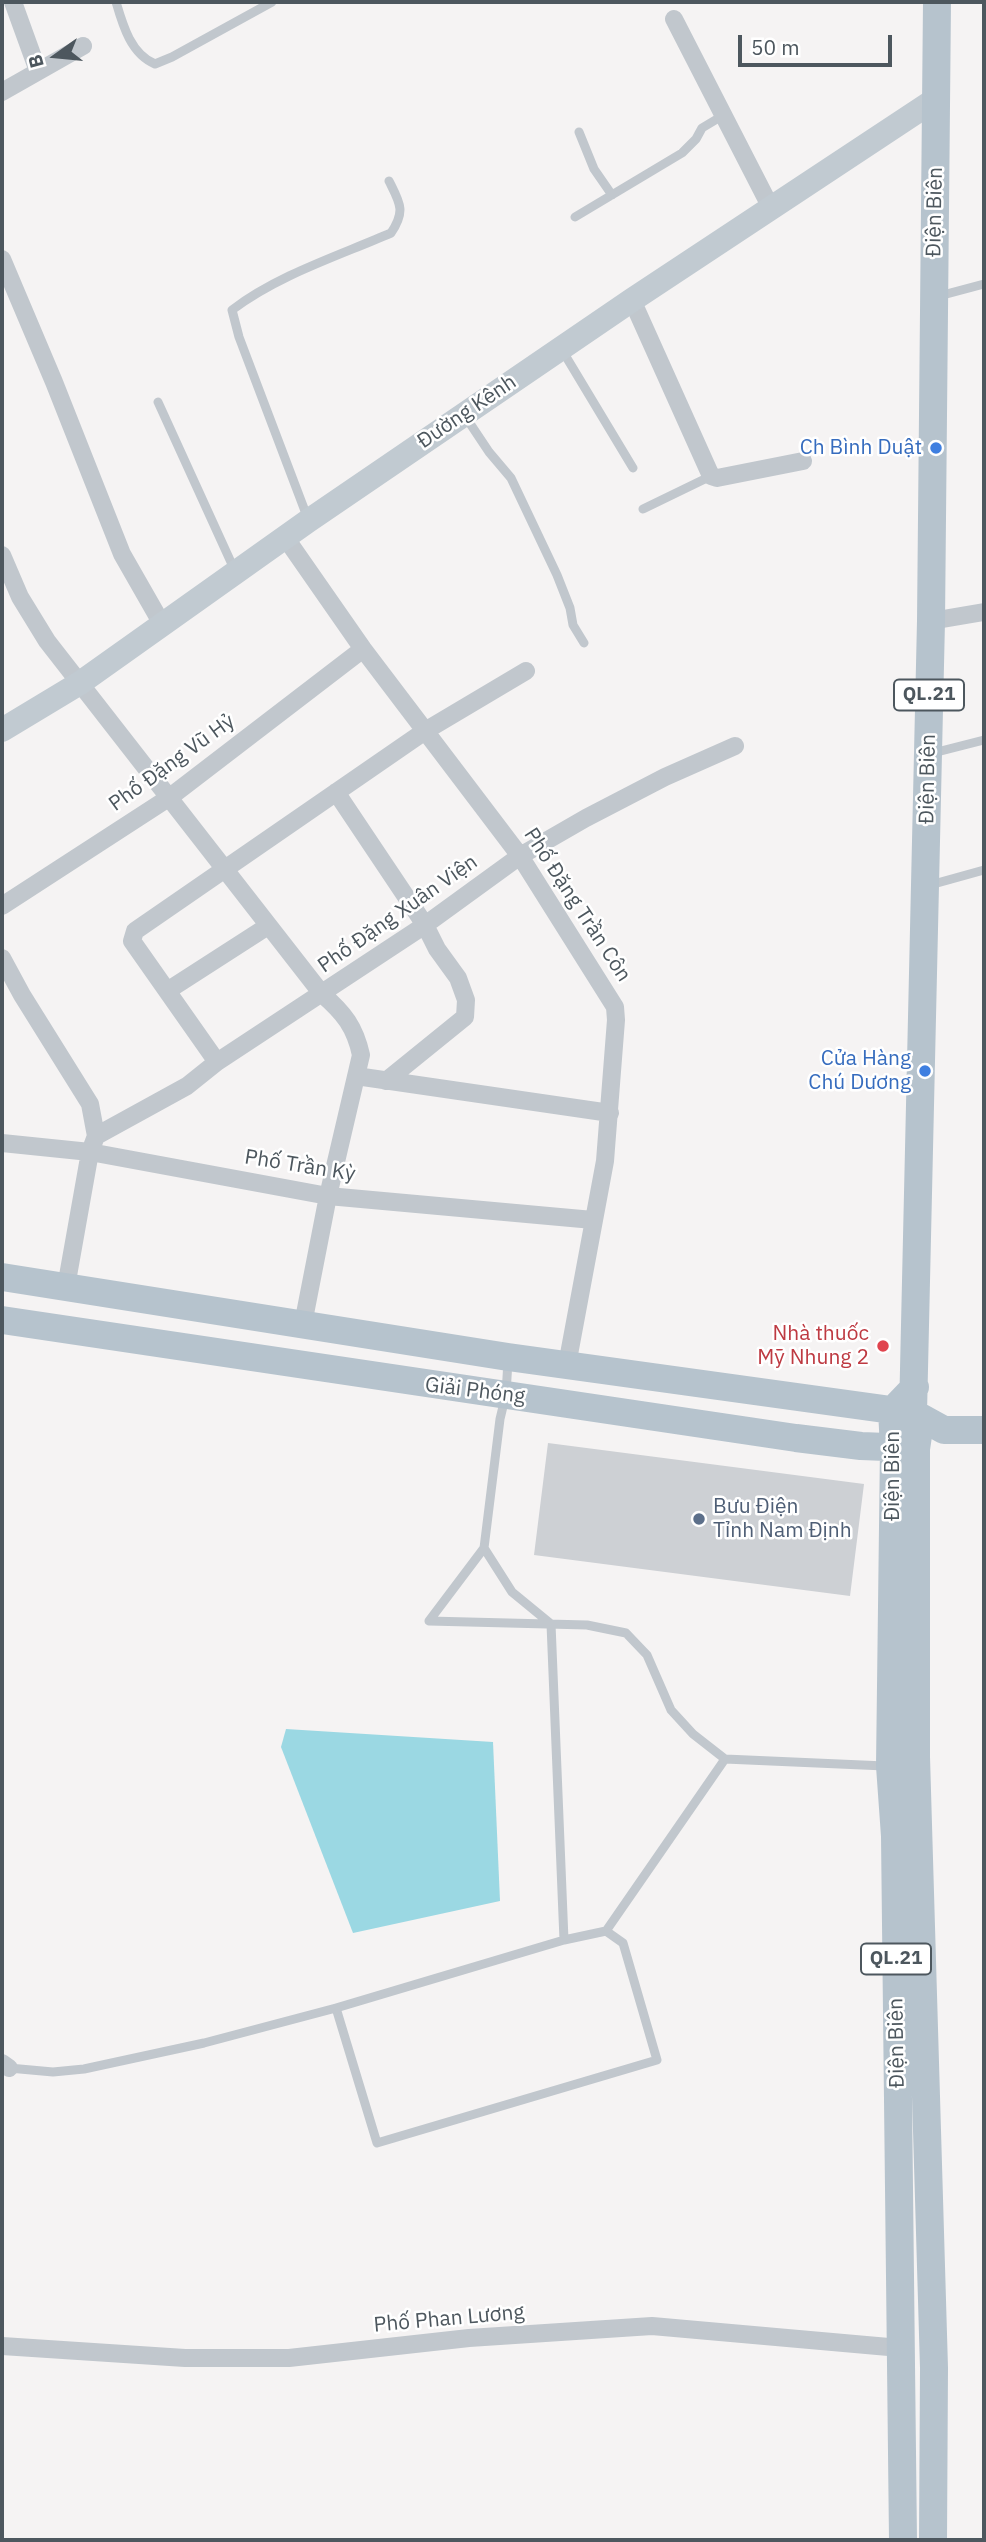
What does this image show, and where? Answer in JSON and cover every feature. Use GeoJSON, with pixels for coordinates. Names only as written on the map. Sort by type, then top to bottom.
{"type":"FeatureCollection","features":[{"type":"Feature","properties":{"kind":"main road","name":"Điện Biên"},"geometry":{"type":"LineString","coordinates":[[903,2540],[895,1836],[890,1766],[905,1448],[925,886],[931,621],[937,2]]}},
{"type":"Feature","properties":{"kind":"main road","name":"Giải Phóng"},"geometry":{"type":"LineString","coordinates":[[2,1278],[508,1357],[906,1404],[944,1430],[984,1430]]}},
{"type":"Feature","properties":{"kind":"main road","name":"Giải Phóng"},"geometry":{"type":"LineString","coordinates":[[2,1320],[796,1438],[905,1448]]}},
{"type":"Feature","properties":{"kind":"main road"},"geometry":{"type":"LineString","coordinates":[[905,1448],[944,1430]]}},
{"type":"Feature","properties":{"kind":"main road","name":"Điện Biên"},"geometry":{"type":"LineString","coordinates":[[905,1448],[934,2368],[933,2540]]}},
{"type":"Feature","properties":{"kind":"street"},"geometry":{"type":"LineString","coordinates":[[13,2],[38,71]]}},
{"type":"Feature","properties":{"kind":"street"},"geometry":{"type":"LineString","coordinates":[[674,19],[771,208]]}},
{"type":"Feature","properties":{"kind":"street"},"geometry":{"type":"LineString","coordinates":[[2,92],[83,46]]}},
{"type":"Feature","properties":{"kind":"street","name":"Đường Kênh"},"geometry":{"type":"LineString","coordinates":[[2,730],[80,683],[308,521],[632,300],[936,99]]}},
{"type":"Feature","properties":{"kind":"street"},"geometry":{"type":"LineString","coordinates":[[2,259],[122,554],[162,624]]}},
{"type":"Feature","properties":{"kind":"street"},"geometry":{"type":"LineString","coordinates":[[632,300],[711,475],[717,478],[803,461]]}},
{"type":"Feature","properties":{"kind":"street","name":"Phố Đặng Trần Côn"},"geometry":{"type":"LineString","coordinates":[[285,537],[363,649],[520,856],[615,1007],[605,1161],[567,1365]]}},
{"type":"Feature","properties":{"kind":"street"},"geometry":{"type":"LineString","coordinates":[[2,555],[20,597],[47,641],[170,797],[223,870],[357,1034],[361,1055],[328,1196],[303,1324]]}},
{"type":"Feature","properties":{"kind":"street"},"geometry":{"type":"LineString","coordinates":[[931,621],[984,612]]}},
{"type":"Feature","properties":{"kind":"street","name":"Phố Đặng Vũ Hỷ"},"geometry":{"type":"LineString","coordinates":[[2,906],[170,797],[363,649]]}},
{"type":"Feature","properties":{"kind":"street"},"geometry":{"type":"LineString","coordinates":[[217,1062],[132,941],[135,931],[425,731],[526,671]]}},
{"type":"Feature","properties":{"kind":"street","name":"Phố Đặng Xuân Viện"},"geometry":{"type":"LineString","coordinates":[[93,1144],[187,1086],[217,1062],[425,925],[520,856],[665,777],[735,746]]}},
{"type":"Feature","properties":{"kind":"street"},"geometry":{"type":"LineString","coordinates":[[336,792],[425,925],[437,949],[458,978],[466,1000],[465,1017],[386,1081]]}},
{"type":"Feature","properties":{"kind":"street"},"geometry":{"type":"LineString","coordinates":[[167,991],[268,926]]}},
{"type":"Feature","properties":{"kind":"street"},"geometry":{"type":"LineString","coordinates":[[2,958],[90,1104],[93,1144],[66,1287]]}},
{"type":"Feature","properties":{"kind":"street"},"geometry":{"type":"LineString","coordinates":[[356,1076],[610,1113]]}},
{"type":"Feature","properties":{"kind":"street","name":"Phố Trần Kỳ"},"geometry":{"type":"LineString","coordinates":[[2,1143],[93,1144],[328,1196],[593,1220]]}},
{"type":"Feature","properties":{"kind":"street","name":"Phố Phan Lương"},"geometry":{"type":"LineString","coordinates":[[2,2346],[185,2358],[289,2358],[469,2338],[652,2326],[900,2348]]}},
{"type":"Feature","properties":{"kind":"lane"},"geometry":{"type":"LineString","coordinates":[[116,2],[133,47],[147,61],[155,64],[272,2]]}},
{"type":"Feature","properties":{"kind":"lane"},"geometry":{"type":"LineString","coordinates":[[575,217],[681,153],[696,139],[702,128],[722,116]]}},
{"type":"Feature","properties":{"kind":"lane"},"geometry":{"type":"LineString","coordinates":[[579,132],[594,169],[612,195]]}},
{"type":"Feature","properties":{"kind":"lane"},"geometry":{"type":"LineString","coordinates":[[308,521],[239,337],[232,310],[245,300],[290,277],[391,233],[398,222],[401,206],[389,181]]}},
{"type":"Feature","properties":{"kind":"lane"},"geometry":{"type":"LineString","coordinates":[[934,298],[984,284]]}},
{"type":"Feature","properties":{"kind":"lane"},"geometry":{"type":"LineString","coordinates":[[561,349],[633,468]]}},
{"type":"Feature","properties":{"kind":"lane"},"geometry":{"type":"LineString","coordinates":[[158,402],[236,573]]}},
{"type":"Feature","properties":{"kind":"lane"},"geometry":{"type":"LineString","coordinates":[[464,415],[511,478],[552,564],[570,608],[573,625],[584,643]]}},
{"type":"Feature","properties":{"kind":"lane"},"geometry":{"type":"LineString","coordinates":[[643,509],[711,475]]}},
{"type":"Feature","properties":{"kind":"lane"},"geometry":{"type":"LineString","coordinates":[[928,754],[984,740]]}},
{"type":"Feature","properties":{"kind":"lane"},"geometry":{"type":"LineString","coordinates":[[925,886],[984,870]]}},
{"type":"Feature","properties":{"kind":"lane"},"geometry":{"type":"LineString","coordinates":[[508,1357],[506,1394],[500,1419],[484,1548],[429,1621],[587,1625],[626,1633],[647,1654],[671,1710],[693,1734],[724,1759],[890,1766]]}},
{"type":"Feature","properties":{"kind":"lane"},"geometry":{"type":"LineString","coordinates":[[484,1548],[512,1592],[551,1624],[564,1940]]}},
{"type":"Feature","properties":{"kind":"lane"},"geometry":{"type":"LineString","coordinates":[[4,2066],[53,2071],[84,2068],[204,2043],[336,2008],[564,1940],[606,1931],[724,1759]]}},
{"type":"Feature","properties":{"kind":"lane"},"geometry":{"type":"LineString","coordinates":[[336,2008],[377,2143],[657,2060],[623,1943],[606,1931]]}},
{"type":"Feature","properties":{"kind":"water"},"geometry":{"type":"Polygon","coordinates":[[[286,1729],[493,1742],[500,1901],[353,1933],[281,1747],[286,1729]]]}},
{"type":"Feature","properties":{"kind":"building","name":"Bưu Điện Tỉnh Nam Định"},"geometry":{"type":"Polygon","coordinates":[[[548,1443],[864,1484],[850,1596],[534,1555],[548,1443]]]}},
{"type":"Feature","properties":{"kind":"place","name":"Ch Bình Duật"},"geometry":{"type":"Point","coordinates":[936,448]}},
{"type":"Feature","properties":{"kind":"place","name":"Cửa Hàng Chú Dương"},"geometry":{"type":"Point","coordinates":[925,1071]}},
{"type":"Feature","properties":{"kind":"place","name":"Nhà thuốc Mỹ Nhung 2"},"geometry":{"type":"Point","coordinates":[883,1346]}},
{"type":"Feature","properties":{"kind":"place","name":"Bưu Điện Tỉnh Nam Định"},"geometry":{"type":"Point","coordinates":[699,1519]}}]}
